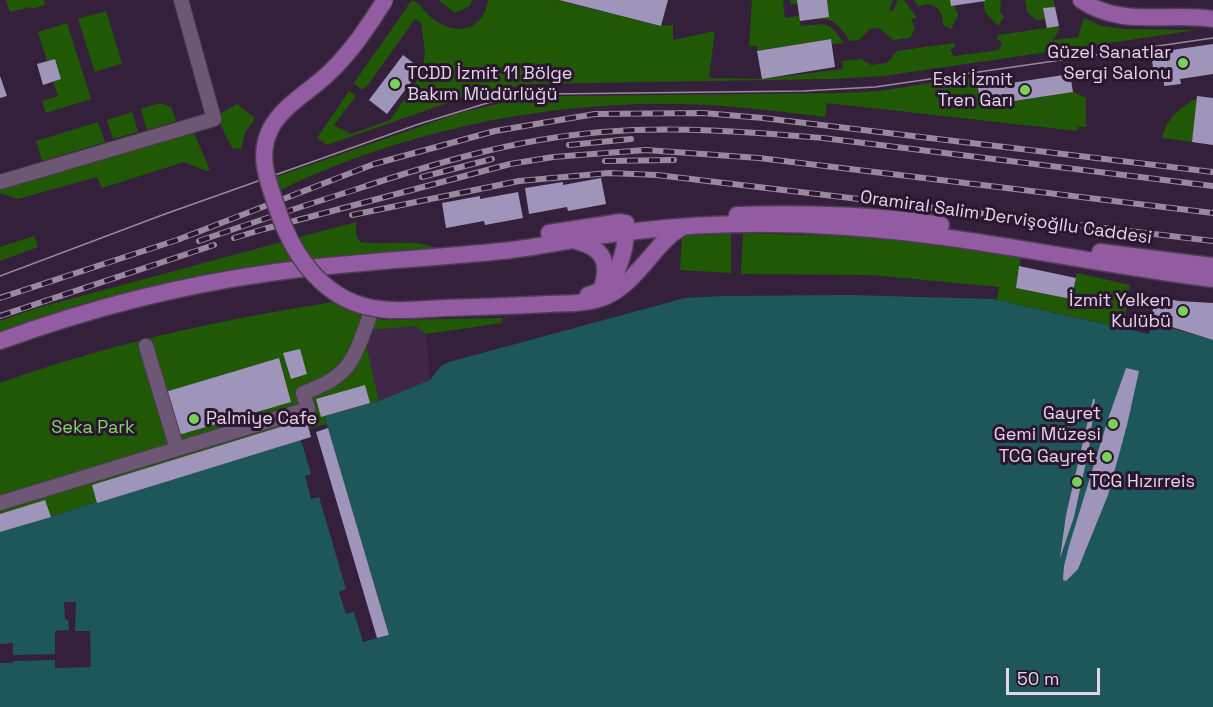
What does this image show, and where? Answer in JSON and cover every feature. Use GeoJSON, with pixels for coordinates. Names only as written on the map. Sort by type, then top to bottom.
{"type":"FeatureCollection","features":[{"type":"Feature","properties":{"kind":"main road"},"geometry":{"type":"LineString","coordinates":[[385,0],[343,58],[278,118],[267,136],[263,158],[264,168],[280,217],[294,249],[309,270],[328,288],[364,306],[394,310],[590,303],[616,292],[669,235],[682,228]]}},
{"type":"Feature","properties":{"kind":"main road"},"geometry":{"type":"LineString","coordinates":[[1081,0],[1099,11],[1114,15],[1136,18],[1213,19]]}},
{"type":"Feature","properties":{"kind":"main road","name":"Oramiral Salim Dervişoğllu Caddesi"},"geometry":{"type":"LineString","coordinates":[[633,226],[708,215],[787,213],[881,217],[944,225],[1114,255],[1213,266]]}},
{"type":"Feature","properties":{"kind":"main road","name":"Oramiral Salim Dervişoğllu Caddesi"},"geometry":{"type":"LineString","coordinates":[[436,256],[595,225],[682,228],[811,225],[907,232],[1127,268],[1213,279]]}},
{"type":"Feature","properties":{"kind":"main road"},"geometry":{"type":"LineString","coordinates":[[548,304],[593,294],[602,289],[616,271],[633,226]]}},
{"type":"Feature","properties":{"kind":"main road"},"geometry":{"type":"LineString","coordinates":[[633,226],[641,251],[638,270]]}},
{"type":"Feature","properties":{"kind":"main road"},"geometry":{"type":"LineString","coordinates":[[0,341],[50,323],[136,298],[201,284],[307,268],[510,250],[575,241],[633,226]]}},
{"type":"Feature","properties":{"kind":"main road"},"geometry":{"type":"LineString","coordinates":[[575,241],[595,248],[602,257],[605,267],[602,289]]}},
{"type":"Feature","properties":{"kind":"street"},"geometry":{"type":"LineString","coordinates":[[0,182],[214,118],[181,0]]}},
{"type":"Feature","properties":{"kind":"street"},"geometry":{"type":"LineString","coordinates":[[0,503],[308,409],[303,393],[324,386],[340,375],[354,355],[369,318]]}},
{"type":"Feature","properties":{"kind":"street"},"geometry":{"type":"LineString","coordinates":[[146,346],[177,449]]}},
{"type":"Feature","properties":{"kind":"shaded area"},"geometry":{"type":"Polygon","coordinates":[[[850,295],[993,299],[1149,334],[1152,322],[1213,340],[1213,707],[0,707],[0,532],[311,437],[309,429],[327,424],[325,416],[379,401],[430,380],[441,366],[449,362],[685,298],[850,295]]]}},
{"type":"Feature","properties":{"kind":"shaded area"},"geometry":{"type":"Polygon","coordinates":[[[416,326],[426,334],[430,380],[379,401],[365,339],[372,330],[416,326]]]}},
{"type":"Feature","properties":{"kind":"green space"},"geometry":{"type":"Polygon","coordinates":[[[6,0],[44,0],[45,5],[10,12],[6,0]]]}},
{"type":"Feature","properties":{"kind":"green space"},"geometry":{"type":"Polygon","coordinates":[[[412,0],[441,24],[459,29],[467,28],[481,19],[488,0],[556,0],[661,26],[673,25],[673,40],[715,31],[709,78],[762,79],[843,69],[842,61],[861,59],[871,65],[887,63],[897,51],[954,43],[956,46],[950,50],[954,56],[999,50],[1002,43],[997,39],[998,35],[1046,28],[1045,19],[1036,20],[1027,12],[1025,0],[1053,0],[1059,31],[1052,40],[1078,37],[1084,18],[1102,26],[1124,29],[1197,30],[884,76],[832,79],[529,84],[470,95],[327,145],[317,138],[349,91],[356,96],[334,125],[351,134],[390,120],[422,73],[425,52],[421,23],[415,19],[368,85],[362,90],[354,83],[412,0]]]}},
{"type":"Feature","properties":{"kind":"green space"},"geometry":{"type":"Polygon","coordinates":[[[438,0],[472,0],[470,6],[455,13],[438,0]]]}},
{"type":"Feature","properties":{"kind":"green space"},"geometry":{"type":"Polygon","coordinates":[[[752,0],[783,0],[785,18],[799,16],[797,4],[791,4],[790,0],[893,0],[889,11],[893,11],[898,0],[904,0],[917,18],[911,19],[915,28],[910,38],[893,40],[879,28],[870,29],[859,40],[850,41],[830,20],[800,21],[801,26],[822,24],[830,27],[844,43],[832,44],[830,39],[757,51],[757,46],[749,46],[752,0]]]}},
{"type":"Feature","properties":{"kind":"green space"},"geometry":{"type":"Polygon","coordinates":[[[914,0],[952,0],[958,15],[951,29],[943,25],[943,19],[936,7],[923,5],[918,7],[914,0]]]}},
{"type":"Feature","properties":{"kind":"green space"},"geometry":{"type":"Polygon","coordinates":[[[983,0],[1001,0],[1000,12],[1004,17],[998,26],[985,12],[983,0]]]}},
{"type":"Feature","properties":{"kind":"green space"},"geometry":{"type":"Polygon","coordinates":[[[106,11],[122,63],[95,72],[78,19],[106,11]]]}},
{"type":"Feature","properties":{"kind":"green space"},"geometry":{"type":"Polygon","coordinates":[[[67,23],[91,99],[46,113],[42,101],[58,96],[53,82],[61,79],[55,59],[47,61],[38,32],[67,23]]]}},
{"type":"Feature","properties":{"kind":"green space"},"geometry":{"type":"Polygon","coordinates":[[[976,76],[981,106],[1073,92],[1086,98],[1086,127],[1078,127],[1077,131],[827,103],[825,117],[717,106],[630,104],[527,114],[425,136],[375,151],[280,190],[276,177],[459,113],[514,100],[562,96],[843,93],[879,91],[976,76]]]}},
{"type":"Feature","properties":{"kind":"green space"},"geometry":{"type":"Polygon","coordinates":[[[1197,98],[1192,142],[1162,138],[1175,114],[1197,98]]]}},
{"type":"Feature","properties":{"kind":"green space"},"geometry":{"type":"Polygon","coordinates":[[[160,103],[171,107],[176,121],[147,130],[141,109],[160,103]]]}},
{"type":"Feature","properties":{"kind":"green space"},"geometry":{"type":"Polygon","coordinates":[[[237,104],[255,118],[245,133],[241,149],[232,148],[218,115],[237,104]]]}},
{"type":"Feature","properties":{"kind":"green space"},"geometry":{"type":"Polygon","coordinates":[[[132,112],[138,132],[113,139],[107,120],[132,112]]]}},
{"type":"Feature","properties":{"kind":"green space"},"geometry":{"type":"Polygon","coordinates":[[[98,122],[105,142],[42,161],[36,141],[98,122]]]}},
{"type":"Feature","properties":{"kind":"green space"},"geometry":{"type":"Polygon","coordinates":[[[193,131],[210,170],[206,171],[184,162],[102,188],[97,177],[18,199],[0,193],[0,188],[193,131]]]}},
{"type":"Feature","properties":{"kind":"green space"},"geometry":{"type":"Polygon","coordinates":[[[356,222],[356,235],[360,242],[419,243],[435,248],[209,273],[89,302],[0,332],[0,321],[37,308],[356,222]]]}},
{"type":"Feature","properties":{"kind":"green space"},"geometry":{"type":"Polygon","coordinates":[[[731,233],[731,273],[680,270],[682,238],[731,233]]]}},
{"type":"Feature","properties":{"kind":"green space"},"geometry":{"type":"Polygon","coordinates":[[[743,233],[874,237],[1021,257],[1016,288],[1070,299],[1077,273],[1130,285],[1125,317],[1132,319],[1129,329],[997,300],[999,287],[871,275],[741,274],[743,233]]]}},
{"type":"Feature","properties":{"kind":"green space"},"geometry":{"type":"Polygon","coordinates":[[[34,236],[38,247],[0,261],[0,247],[34,236]]]}},
{"type":"Feature","properties":{"kind":"green space","name":"Seka Park"},"geometry":{"type":"Polygon","coordinates":[[[333,302],[369,318],[387,320],[502,318],[502,323],[426,334],[416,326],[372,330],[365,339],[379,401],[325,416],[327,424],[311,437],[0,532],[0,383],[82,356],[164,335],[333,302]]]}},
{"type":"Feature","properties":{"kind":"pier"},"geometry":{"type":"Polygon","coordinates":[[[327,424],[389,635],[363,642],[354,612],[346,614],[339,592],[346,589],[319,497],[311,499],[305,476],[311,474],[301,440],[311,437],[309,429],[327,424]]]}},
{"type":"Feature","properties":{"kind":"pier"},"geometry":{"type":"Polygon","coordinates":[[[64,602],[76,602],[75,631],[90,631],[91,667],[55,668],[55,660],[0,663],[0,644],[13,643],[13,655],[55,654],[55,631],[69,630],[68,620],[65,619],[64,602]]]}},
{"type":"Feature","properties":{"kind":"building"},"geometry":{"type":"Polygon","coordinates":[[[559,0],[668,0],[661,26],[559,0]]]}},
{"type":"Feature","properties":{"kind":"building"},"geometry":{"type":"Polygon","coordinates":[[[797,0],[827,0],[829,17],[800,21],[797,0]]]}},
{"type":"Feature","properties":{"kind":"building"},"geometry":{"type":"Polygon","coordinates":[[[950,0],[985,0],[985,1],[951,6],[950,0]]]}},
{"type":"Feature","properties":{"kind":"building"},"geometry":{"type":"Polygon","coordinates":[[[1055,7],[1059,26],[1047,28],[1043,8],[1055,7]]]}},
{"type":"Feature","properties":{"kind":"building"},"geometry":{"type":"Polygon","coordinates":[[[831,39],[835,67],[762,79],[757,51],[831,39]]]}},
{"type":"Feature","properties":{"kind":"building","name":"Güzel Sanatlar Sergi Salonu"},"geometry":{"type":"Polygon","coordinates":[[[1213,44],[1213,74],[1180,79],[1181,84],[1164,86],[1164,80],[1155,82],[1151,53],[1213,44]]]}},
{"type":"Feature","properties":{"kind":"building","name":"TCDD İzmit 11 Bölge Bakım Müdürlüğü"},"geometry":{"type":"Polygon","coordinates":[[[403,55],[421,69],[387,114],[369,100],[403,55]]]}},
{"type":"Feature","properties":{"kind":"building"},"geometry":{"type":"Polygon","coordinates":[[[55,59],[61,79],[43,85],[37,64],[55,59]]]}},
{"type":"Feature","properties":{"kind":"building","name":"Eski İzmit Tren Garı"},"geometry":{"type":"Polygon","coordinates":[[[1070,74],[1073,92],[981,106],[978,88],[1070,74]]]}},
{"type":"Feature","properties":{"kind":"building"},"geometry":{"type":"Polygon","coordinates":[[[0,76],[7,96],[0,98],[0,76]]]}},
{"type":"Feature","properties":{"kind":"building"},"geometry":{"type":"Polygon","coordinates":[[[1197,96],[1213,98],[1213,145],[1192,142],[1197,96]]]}},
{"type":"Feature","properties":{"kind":"building"},"geometry":{"type":"Polygon","coordinates":[[[601,178],[606,204],[568,211],[567,207],[529,214],[525,188],[563,182],[563,185],[601,178]]]}},
{"type":"Feature","properties":{"kind":"building"},"geometry":{"type":"Polygon","coordinates":[[[518,192],[523,218],[485,225],[484,221],[446,228],[442,203],[518,192]]]}},
{"type":"Feature","properties":{"kind":"building"},"geometry":{"type":"Polygon","coordinates":[[[1019,266],[1076,278],[1071,299],[1016,288],[1019,266]]]}},
{"type":"Feature","properties":{"kind":"building","name":"İzmit Yelken Kulübü"},"geometry":{"type":"Polygon","coordinates":[[[1156,297],[1213,303],[1213,340],[1150,320],[1156,297]]]}},
{"type":"Feature","properties":{"kind":"building"},"geometry":{"type":"Polygon","coordinates":[[[300,349],[307,374],[291,379],[283,353],[300,349]]]}},
{"type":"Feature","properties":{"kind":"building"},"geometry":{"type":"Polygon","coordinates":[[[279,358],[291,402],[175,436],[162,393],[279,358]]]}},
{"type":"Feature","properties":{"kind":"building","name":"TCG Gayret"},"geometry":{"type":"Polygon","coordinates":[[[1126,368],[1139,371],[1108,495],[1078,569],[1066,581],[1063,580],[1064,566],[1069,546],[1126,368]]]}},
{"type":"Feature","properties":{"kind":"building"},"geometry":{"type":"Polygon","coordinates":[[[365,385],[370,403],[321,417],[316,399],[365,385]]]}},
{"type":"Feature","properties":{"kind":"building","name":"TCG Hızırreis"},"geometry":{"type":"Polygon","coordinates":[[[1093,399],[1095,399],[1089,448],[1074,517],[1060,558],[1066,515],[1093,399]]]}},
{"type":"Feature","properties":{"kind":"building"},"geometry":{"type":"Polygon","coordinates":[[[306,419],[311,437],[97,503],[92,485],[306,419]]]}},
{"type":"Feature","properties":{"kind":"building"},"geometry":{"type":"Polygon","coordinates":[[[328,428],[389,635],[377,638],[316,432],[328,428]]]}},
{"type":"Feature","properties":{"kind":"building"},"geometry":{"type":"Polygon","coordinates":[[[45,500],[51,517],[0,532],[0,514],[45,500]]]}},
{"type":"Feature","properties":{"kind":"tram line"},"geometry":{"type":"LineString","coordinates":[[0,276],[165,214],[419,124],[494,101],[549,94],[803,91],[875,87],[1213,38]]}},
{"type":"Feature","properties":{"kind":"railway"},"geometry":{"type":"LineString","coordinates":[[0,298],[177,240],[374,164],[495,131],[595,114],[703,113],[763,118],[1213,172]]}},
{"type":"Feature","properties":{"kind":"railway"},"geometry":{"type":"LineString","coordinates":[[199,241],[384,180],[476,154],[538,140],[629,130],[712,130],[823,138],[1213,186]]}},
{"type":"Feature","properties":{"kind":"railway"},"geometry":{"type":"LineString","coordinates":[[569,145],[631,139]]}},
{"type":"Feature","properties":{"kind":"railway"},"geometry":{"type":"LineString","coordinates":[[234,238],[510,164],[553,157],[646,150],[759,158],[1213,213]]}},
{"type":"Feature","properties":{"kind":"railway"},"geometry":{"type":"LineString","coordinates":[[422,177],[492,159]]}},
{"type":"Feature","properties":{"kind":"railway"},"geometry":{"type":"LineString","coordinates":[[605,161],[674,160]]}},
{"type":"Feature","properties":{"kind":"railway"},"geometry":{"type":"LineString","coordinates":[[352,215],[519,181],[609,173],[657,175],[1213,241]]}},
{"type":"Feature","properties":{"kind":"railway"},"geometry":{"type":"LineString","coordinates":[[0,316],[214,245]]}},
{"type":"Feature","properties":{"kind":"place","name":"Güzel Sanatlar Sergi Salonu"},"geometry":{"type":"Point","coordinates":[1183,63]}},
{"type":"Feature","properties":{"kind":"place","name":"TCDD İzmit 11 Bölge Bakım Müdürlüğü"},"geometry":{"type":"Point","coordinates":[395,84]}},
{"type":"Feature","properties":{"kind":"place","name":"Eski İzmit Tren Garı"},"geometry":{"type":"Point","coordinates":[1025,90]}},
{"type":"Feature","properties":{"kind":"place","name":"İzmit Yelken Kulübü"},"geometry":{"type":"Point","coordinates":[1183,311]}},
{"type":"Feature","properties":{"kind":"place","name":"Palmiye Cafe"},"geometry":{"type":"Point","coordinates":[194,419]}},
{"type":"Feature","properties":{"kind":"place","name":"Gayret Gemi Müzesi"},"geometry":{"type":"Point","coordinates":[1113,424]}},
{"type":"Feature","properties":{"kind":"place","name":"TCG Gayret"},"geometry":{"type":"Point","coordinates":[1107,457]}},
{"type":"Feature","properties":{"kind":"place","name":"TCG Hızırreis"},"geometry":{"type":"Point","coordinates":[1077,482]}}]}
